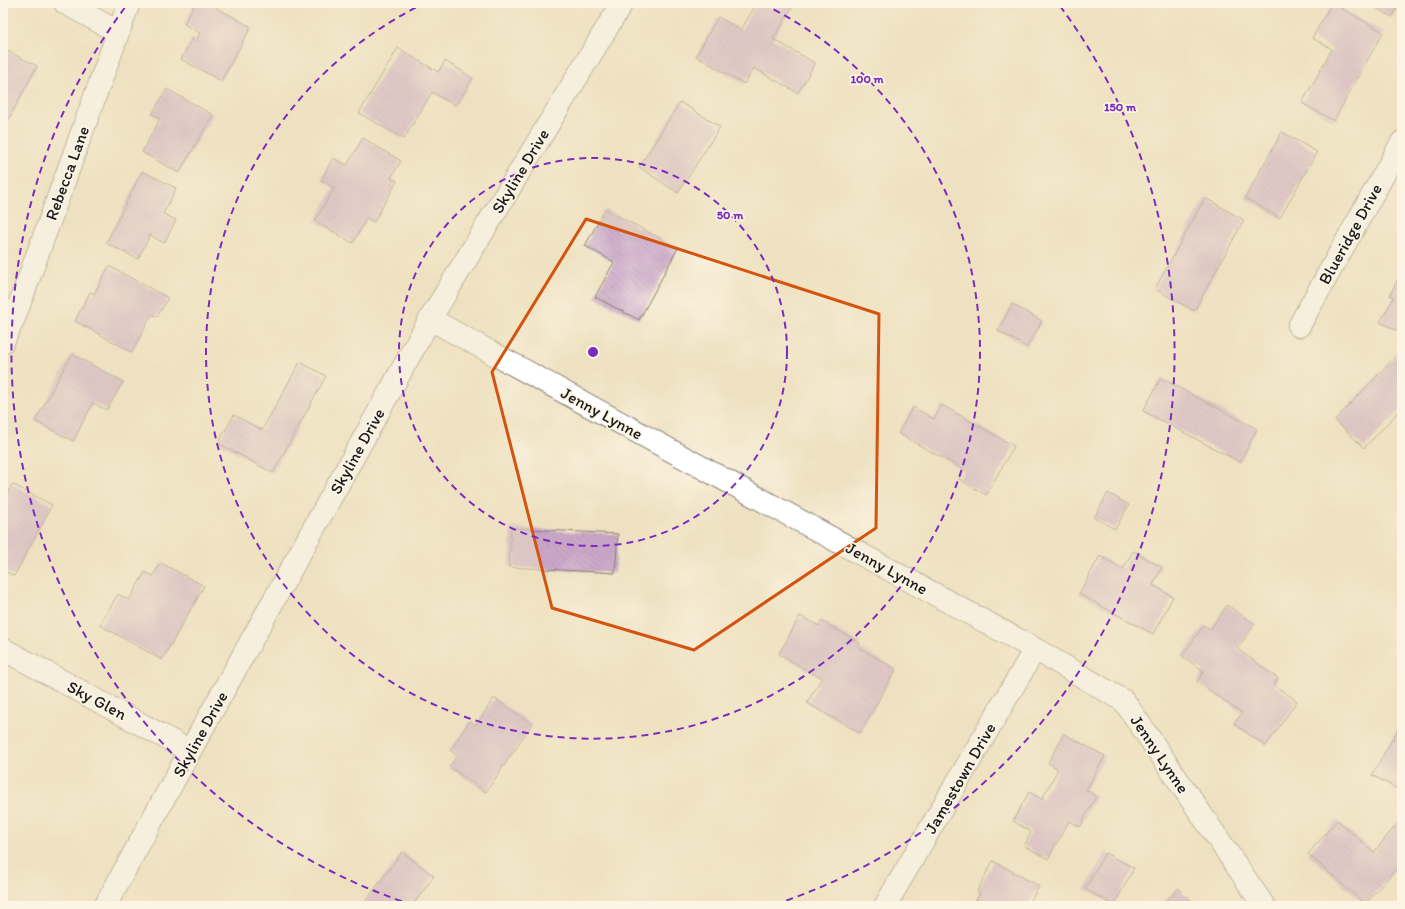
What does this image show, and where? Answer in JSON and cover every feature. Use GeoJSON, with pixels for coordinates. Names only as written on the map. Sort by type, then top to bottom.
{"type":"FeatureCollection","features":[{"type":"Feature","properties":{"kind":"street"},"geometry":{"type":"LineString","coordinates":[[65,3],[118,32]]}},
{"type":"Feature","properties":{"kind":"street","name":"Rebecca Lane"},"geometry":{"type":"LineString","coordinates":[[3,342],[9,313],[129,3]]}},
{"type":"Feature","properties":{"kind":"street","name":"Skyline Drive"},"geometry":{"type":"LineString","coordinates":[[105,906],[430,319],[622,3]]}},
{"type":"Feature","properties":{"kind":"street","name":"Blueridge Drive"},"geometry":{"type":"LineString","coordinates":[[1299,326],[1402,142]]}},
{"type":"Feature","properties":{"kind":"street","name":"Jenny Lynne"},"geometry":{"type":"LineString","coordinates":[[430,319],[1035,649],[1124,701],[1264,906]]}},
{"type":"Feature","properties":{"kind":"street","name":"Sky Glen"},"geometry":{"type":"LineString","coordinates":[[3,649],[190,751]]}},
{"type":"Feature","properties":{"kind":"street","name":"Jamestown Drive"},"geometry":{"type":"LineString","coordinates":[[885,906],[1035,649]]}},
{"type":"Feature","properties":{"kind":"highlighted area"},"geometry":{"type":"Polygon","coordinates":[[[586,219],[879,314],[876,528],[694,650],[552,608],[492,372],[586,219]]]}},
{"type":"Feature","properties":{"kind":"building"},"geometry":{"type":"Polygon","coordinates":[[[195,3],[208,3],[251,27],[221,81],[181,59],[192,39],[196,41],[200,33],[184,24],[195,3]]]}},
{"type":"Feature","properties":{"kind":"building"},"geometry":{"type":"Polygon","coordinates":[[[757,3],[795,3],[773,39],[815,63],[798,93],[754,68],[744,84],[696,56],[718,17],[741,30],[757,3]]]}},
{"type":"Feature","properties":{"kind":"building"},"geometry":{"type":"Polygon","coordinates":[[[1332,3],[1383,32],[1334,121],[1302,103],[1332,49],[1312,38],[1332,3]]]}},
{"type":"Feature","properties":{"kind":"building"},"geometry":{"type":"Polygon","coordinates":[[[1367,3],[1400,3],[1392,17],[1367,3]]]}},
{"type":"Feature","properties":{"kind":"building"},"geometry":{"type":"Polygon","coordinates":[[[398,48],[438,72],[445,61],[473,78],[456,106],[432,92],[404,139],[359,113],[398,48]]]}},
{"type":"Feature","properties":{"kind":"building"},"geometry":{"type":"Polygon","coordinates":[[[3,49],[37,66],[6,124],[3,123],[3,49]]]}},
{"type":"Feature","properties":{"kind":"building"},"geometry":{"type":"Polygon","coordinates":[[[167,89],[213,115],[179,173],[142,152],[160,119],[152,114],[167,89]]]}},
{"type":"Feature","properties":{"kind":"building"},"geometry":{"type":"Polygon","coordinates":[[[680,102],[720,127],[678,193],[639,167],[680,102]]]}},
{"type":"Feature","properties":{"kind":"building"},"geometry":{"type":"Polygon","coordinates":[[[1282,132],[1317,152],[1280,218],[1245,198],[1282,132]]]}},
{"type":"Feature","properties":{"kind":"building"},"geometry":{"type":"Polygon","coordinates":[[[363,138],[401,161],[391,178],[397,181],[374,222],[367,218],[353,243],[315,221],[334,188],[321,180],[333,158],[347,165],[363,138]]]}},
{"type":"Feature","properties":{"kind":"building"},"geometry":{"type":"Polygon","coordinates":[[[142,171],[176,188],[163,214],[176,220],[164,243],[150,235],[138,259],[106,243],[142,171]]]}},
{"type":"Feature","properties":{"kind":"building"},"geometry":{"type":"Polygon","coordinates":[[[1205,198],[1244,220],[1194,311],[1155,289],[1205,198]]]}},
{"type":"Feature","properties":{"kind":"building"},"geometry":{"type":"Polygon","coordinates":[[[605,209],[678,248],[639,320],[595,297],[614,262],[585,246],[605,209]]]}},
{"type":"Feature","properties":{"kind":"building"},"geometry":{"type":"Polygon","coordinates":[[[109,266],[168,298],[157,317],[152,314],[132,352],[75,321],[90,292],[94,294],[109,266]]]}},
{"type":"Feature","properties":{"kind":"building"},"geometry":{"type":"Polygon","coordinates":[[[1402,271],[1402,333],[1380,322],[1394,297],[1390,295],[1402,271]]]}},
{"type":"Feature","properties":{"kind":"building"},"geometry":{"type":"Polygon","coordinates":[[[1012,304],[1042,321],[1027,347],[998,331],[1012,304]]]}},
{"type":"Feature","properties":{"kind":"building"},"geometry":{"type":"Polygon","coordinates":[[[1399,353],[1402,356],[1402,408],[1364,448],[1335,420],[1399,353]]]}},
{"type":"Feature","properties":{"kind":"building"},"geometry":{"type":"Polygon","coordinates":[[[72,354],[123,382],[107,410],[93,403],[73,441],[35,421],[72,354]]]}},
{"type":"Feature","properties":{"kind":"building"},"geometry":{"type":"Polygon","coordinates":[[[300,362],[326,376],[273,473],[218,443],[234,415],[262,430],[300,362]]]}},
{"type":"Feature","properties":{"kind":"building"},"geometry":{"type":"Polygon","coordinates":[[[1161,378],[1257,429],[1240,462],[1143,411],[1161,378]]]}},
{"type":"Feature","properties":{"kind":"building"},"geometry":{"type":"Polygon","coordinates":[[[942,405],[1014,446],[986,495],[959,479],[964,470],[898,433],[913,407],[934,419],[942,405]]]}},
{"type":"Feature","properties":{"kind":"building"},"geometry":{"type":"Polygon","coordinates":[[[12,484],[52,505],[14,576],[3,570],[3,495],[6,497],[12,484]]]}},
{"type":"Feature","properties":{"kind":"building"},"geometry":{"type":"Polygon","coordinates":[[[1108,493],[1129,505],[1115,529],[1094,518],[1108,493]]]}},
{"type":"Feature","properties":{"kind":"building"},"geometry":{"type":"Polygon","coordinates":[[[511,528],[618,534],[615,573],[509,567],[511,528]]]}},
{"type":"Feature","properties":{"kind":"building"},"geometry":{"type":"Polygon","coordinates":[[[1133,551],[1162,567],[1153,585],[1173,597],[1153,634],[1079,594],[1100,556],[1123,569],[1133,551]]]}},
{"type":"Feature","properties":{"kind":"building"},"geometry":{"type":"Polygon","coordinates":[[[161,563],[204,586],[162,660],[100,625],[118,594],[129,600],[145,572],[153,576],[161,563]]]}},
{"type":"Feature","properties":{"kind":"building"},"geometry":{"type":"Polygon","coordinates":[[[1227,605],[1255,624],[1237,649],[1278,678],[1274,685],[1297,701],[1266,746],[1234,724],[1242,713],[1197,682],[1204,671],[1182,656],[1204,625],[1210,630],[1227,605]]]}},
{"type":"Feature","properties":{"kind":"building"},"geometry":{"type":"Polygon","coordinates":[[[800,616],[819,626],[822,621],[860,643],[858,647],[896,669],[860,733],[807,703],[822,678],[779,654],[800,616]]]}},
{"type":"Feature","properties":{"kind":"building"},"geometry":{"type":"Polygon","coordinates":[[[494,698],[532,724],[486,792],[449,767],[457,756],[450,750],[470,721],[476,725],[494,698]]]}},
{"type":"Feature","properties":{"kind":"building"},"geometry":{"type":"Polygon","coordinates":[[[1402,722],[1402,792],[1372,775],[1402,722]]]}},
{"type":"Feature","properties":{"kind":"building"},"geometry":{"type":"Polygon","coordinates":[[[1064,734],[1105,756],[1086,790],[1096,796],[1080,827],[1069,821],[1048,859],[1024,846],[1031,832],[1013,821],[1029,792],[1042,799],[1058,769],[1048,763],[1064,734]]]}},
{"type":"Feature","properties":{"kind":"building"},"geometry":{"type":"Polygon","coordinates":[[[1337,820],[1374,852],[1398,823],[1402,827],[1402,862],[1365,904],[1308,854],[1337,820]]]}},
{"type":"Feature","properties":{"kind":"building"},"geometry":{"type":"Polygon","coordinates":[[[402,852],[434,876],[412,906],[362,906],[402,852]]]}},
{"type":"Feature","properties":{"kind":"building"},"geometry":{"type":"Polygon","coordinates":[[[1105,853],[1134,868],[1114,905],[1085,889],[1105,853]]]}},
{"type":"Feature","properties":{"kind":"building"},"geometry":{"type":"Polygon","coordinates":[[[993,861],[1039,886],[1028,906],[973,906],[980,893],[977,891],[993,861]]]}},
{"type":"Feature","properties":{"kind":"building"},"geometry":{"type":"Polygon","coordinates":[[[1179,888],[1197,906],[1160,906],[1179,888]]]}}]}
